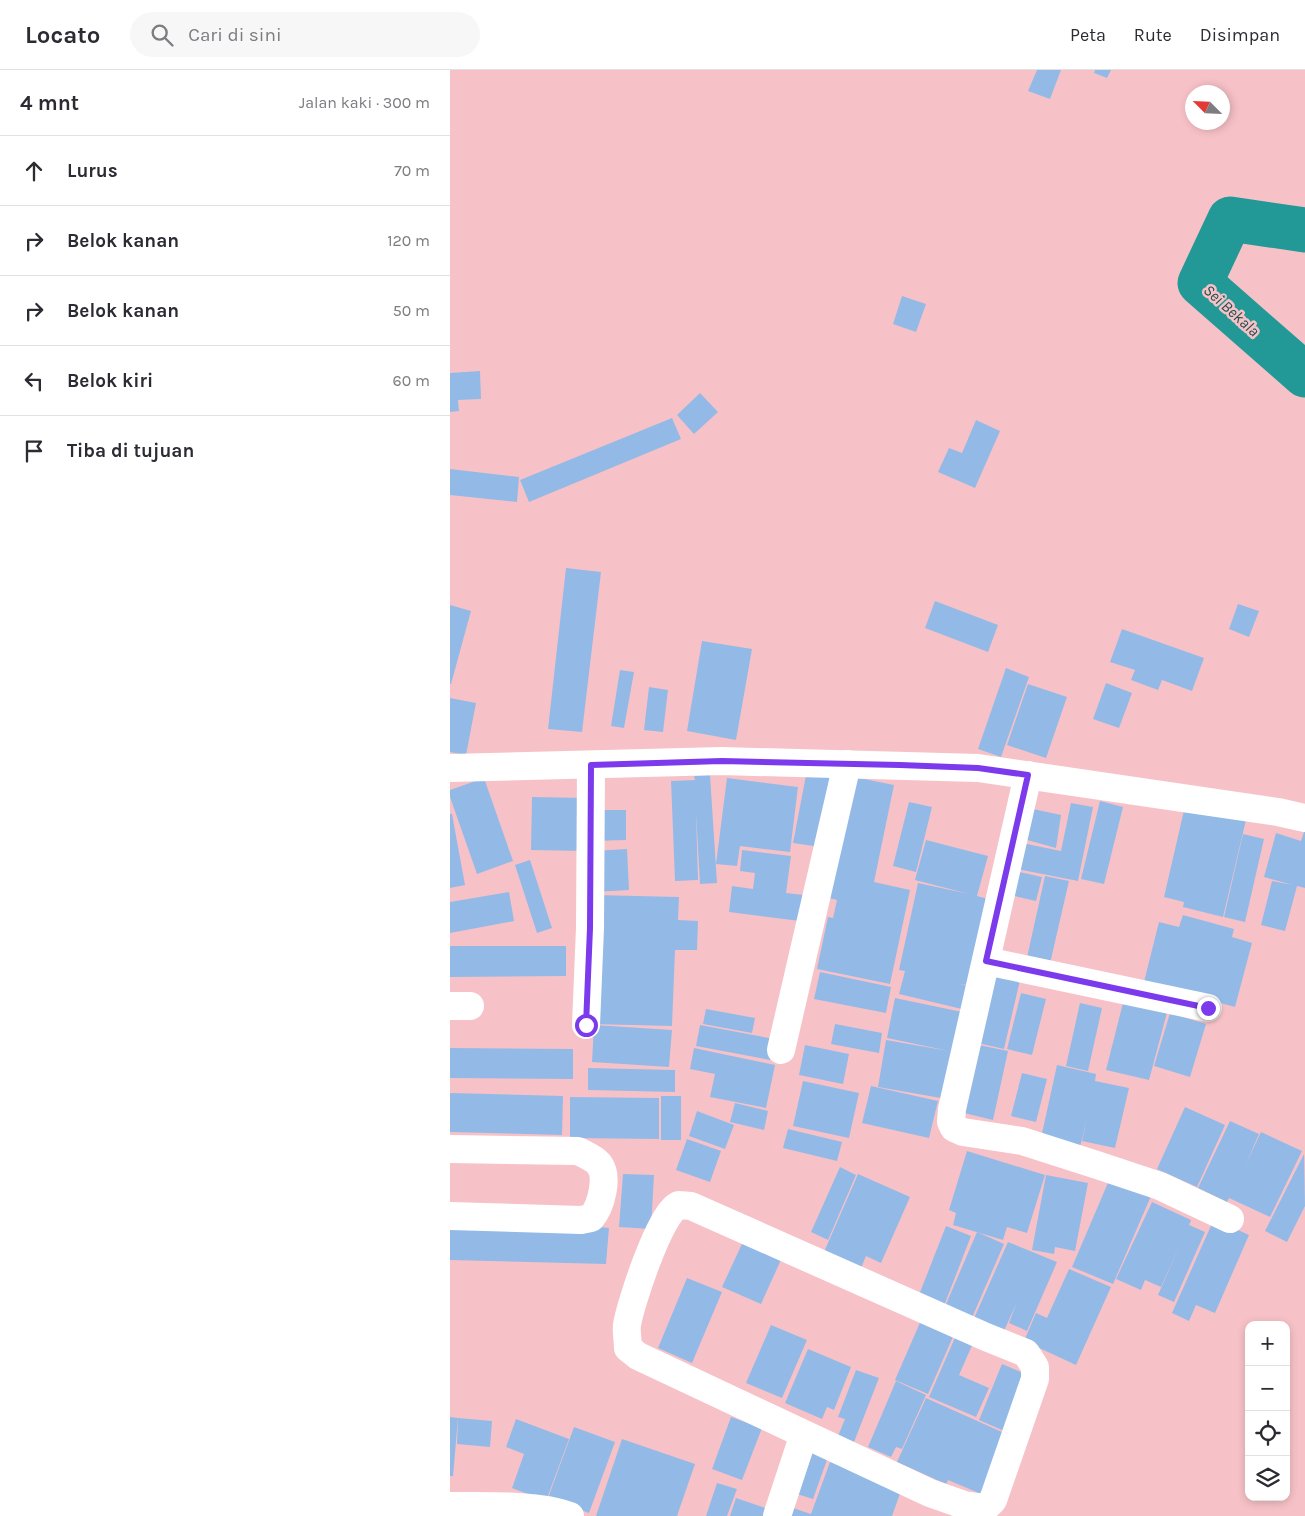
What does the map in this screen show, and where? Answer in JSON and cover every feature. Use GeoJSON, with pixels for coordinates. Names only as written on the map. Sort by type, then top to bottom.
{"type":"FeatureCollection","features":[{"type":"Feature","properties":{"kind":"street"},"geometry":{"type":"LineString","coordinates":[[450,768],[722,761],[978,768],[1278,812],[1305,818]]}},
{"type":"Feature","properties":{"kind":"street"},"geometry":{"type":"LineString","coordinates":[[781,1050],[847,764]]}},
{"type":"Feature","properties":{"kind":"street"},"geometry":{"type":"LineString","coordinates":[[586,1025],[590,928],[591,765]]}},
{"type":"Feature","properties":{"kind":"street"},"geometry":{"type":"LineString","coordinates":[[1028,775],[952,1109],[951,1122],[954,1128],[963,1132],[1022,1141],[1160,1186],[1230,1219]]}},
{"type":"Feature","properties":{"kind":"street"},"geometry":{"type":"LineString","coordinates":[[986,961],[1208,1008]]}},
{"type":"Feature","properties":{"kind":"street"},"geometry":{"type":"LineString","coordinates":[[450,1149],[578,1151],[591,1157],[600,1166],[603,1182],[599,1206],[591,1218],[581,1220],[450,1216]]}},
{"type":"Feature","properties":{"kind":"street"},"geometry":{"type":"LineString","coordinates":[[679,1205],[691,1206],[986,1337],[1026,1352],[1035,1367],[1035,1379],[993,1500],[985,1508],[964,1505],[930,1493],[804,1434],[654,1364],[628,1348],[627,1325],[641,1276],[657,1236],[671,1211],[679,1205]]}},
{"type":"Feature","properties":{"kind":"street"},"geometry":{"type":"LineString","coordinates":[[777,1516],[804,1434]]}},
{"type":"Feature","properties":{"kind":"street"},"geometry":{"type":"LineString","coordinates":[[450,1506],[560,1512],[570,1516]]}},
{"type":"Feature","properties":{"kind":"building"},"geometry":{"type":"Polygon","coordinates":[[[1037,70],[1061,70],[1050,99],[1028,91],[1037,70]]]}},
{"type":"Feature","properties":{"kind":"building"},"geometry":{"type":"Polygon","coordinates":[[[1095,70],[1111,70],[1107,78],[1094,73],[1095,70]]]}},
{"type":"Feature","properties":{"kind":"building"},"geometry":{"type":"Polygon","coordinates":[[[902,296],[926,304],[916,332],[893,324],[902,296]]]}},
{"type":"Feature","properties":{"kind":"building"},"geometry":{"type":"Polygon","coordinates":[[[480,371],[481,399],[458,400],[459,411],[450,412],[450,373],[480,371]]]}},
{"type":"Feature","properties":{"kind":"building"},"geometry":{"type":"Polygon","coordinates":[[[700,393],[718,412],[694,434],[677,415],[700,393]]]}},
{"type":"Feature","properties":{"kind":"building"},"geometry":{"type":"Polygon","coordinates":[[[672,418],[681,439],[529,502],[520,480],[672,418]]]}},
{"type":"Feature","properties":{"kind":"building"},"geometry":{"type":"Polygon","coordinates":[[[976,420],[1000,431],[975,488],[938,472],[949,448],[962,453],[976,420]]]}},
{"type":"Feature","properties":{"kind":"building"},"geometry":{"type":"Polygon","coordinates":[[[450,469],[519,477],[517,502],[450,495],[450,469]]]}},
{"type":"Feature","properties":{"kind":"building"},"geometry":{"type":"Polygon","coordinates":[[[566,568],[601,572],[582,732],[548,729],[566,568]]]}},
{"type":"Feature","properties":{"kind":"building"},"geometry":{"type":"Polygon","coordinates":[[[935,601],[998,625],[988,652],[925,628],[935,601]]]}},
{"type":"Feature","properties":{"kind":"building"},"geometry":{"type":"Polygon","coordinates":[[[1238,604],[1259,611],[1249,637],[1229,629],[1238,604]]]}},
{"type":"Feature","properties":{"kind":"building"},"geometry":{"type":"Polygon","coordinates":[[[450,605],[471,611],[451,684],[450,684],[450,605]]]}},
{"type":"Feature","properties":{"kind":"building"},"geometry":{"type":"Polygon","coordinates":[[[1122,629],[1204,658],[1192,691],[1162,680],[1158,690],[1131,680],[1135,670],[1110,662],[1122,629]]]}},
{"type":"Feature","properties":{"kind":"building"},"geometry":{"type":"Polygon","coordinates":[[[702,641],[752,649],[736,740],[687,731],[702,641]]]}},
{"type":"Feature","properties":{"kind":"building"},"geometry":{"type":"Polygon","coordinates":[[[1006,668],[1029,677],[1001,757],[978,749],[1006,668]]]}},
{"type":"Feature","properties":{"kind":"building"},"geometry":{"type":"Polygon","coordinates":[[[620,670],[634,672],[624,728],[611,726],[620,670]]]}},
{"type":"Feature","properties":{"kind":"building"},"geometry":{"type":"Polygon","coordinates":[[[1106,683],[1132,693],[1119,728],[1093,719],[1106,683]]]}},
{"type":"Feature","properties":{"kind":"building"},"geometry":{"type":"Polygon","coordinates":[[[1028,684],[1067,697],[1046,758],[1007,745],[1028,684]]]}},
{"type":"Feature","properties":{"kind":"building"},"geometry":{"type":"Polygon","coordinates":[[[649,687],[668,690],[663,732],[644,730],[649,687]]]}},
{"type":"Feature","properties":{"kind":"building"},"geometry":{"type":"Polygon","coordinates":[[[450,698],[476,703],[466,755],[450,752],[450,698]]]}},
{"type":"Feature","properties":{"kind":"building"},"geometry":{"type":"Polygon","coordinates":[[[807,770],[834,776],[820,847],[793,843],[807,770]]]}},
{"type":"Feature","properties":{"kind":"building"},"geometry":{"type":"Polygon","coordinates":[[[710,775],[717,883],[700,884],[696,812],[698,880],[675,881],[671,781],[695,780],[694,776],[710,775]]]}},
{"type":"Feature","properties":{"kind":"building"},"geometry":{"type":"Polygon","coordinates":[[[854,777],[894,785],[874,882],[910,890],[890,984],[817,969],[828,917],[833,918],[837,900],[829,898],[854,777]]]}},
{"type":"Feature","properties":{"kind":"building"},"geometry":{"type":"Polygon","coordinates":[[[484,778],[513,861],[477,874],[450,797],[450,790],[484,778]]]}},
{"type":"Feature","properties":{"kind":"building"},"geometry":{"type":"Polygon","coordinates":[[[727,778],[798,787],[790,852],[740,846],[737,866],[716,864],[727,778]]]}},
{"type":"Feature","properties":{"kind":"building"},"geometry":{"type":"Polygon","coordinates":[[[532,797],[587,798],[586,851],[531,850],[532,797]]]}},
{"type":"Feature","properties":{"kind":"building"},"geometry":{"type":"Polygon","coordinates":[[[1100,801],[1123,807],[1104,884],[1081,879],[1100,801]]]}},
{"type":"Feature","properties":{"kind":"building"},"geometry":{"type":"Polygon","coordinates":[[[909,802],[932,807],[916,872],[893,866],[909,802]]]}},
{"type":"Feature","properties":{"kind":"building"},"geometry":{"type":"Polygon","coordinates":[[[1071,803],[1093,807],[1078,881],[1017,869],[1022,843],[1061,851],[1071,803]]]}},
{"type":"Feature","properties":{"kind":"building"},"geometry":{"type":"Polygon","coordinates":[[[1185,806],[1246,820],[1223,917],[1183,907],[1184,902],[1164,897],[1185,806]]]}},
{"type":"Feature","properties":{"kind":"building"},"geometry":{"type":"Polygon","coordinates":[[[1033,809],[1061,815],[1056,848],[1027,840],[1033,809]]]}},
{"type":"Feature","properties":{"kind":"building"},"geometry":{"type":"Polygon","coordinates":[[[591,810],[626,810],[626,840],[592,841],[591,810]]]}},
{"type":"Feature","properties":{"kind":"building"},"geometry":{"type":"Polygon","coordinates":[[[450,814],[452,814],[465,885],[450,888],[450,814]]]}},
{"type":"Feature","properties":{"kind":"building"},"geometry":{"type":"Polygon","coordinates":[[[1305,829],[1305,888],[1297,886],[1285,931],[1261,925],[1272,881],[1293,885],[1264,877],[1276,833],[1301,841],[1305,829]]]}},
{"type":"Feature","properties":{"kind":"building"},"geometry":{"type":"Polygon","coordinates":[[[1243,834],[1264,839],[1245,922],[1224,917],[1243,834]]]}},
{"type":"Feature","properties":{"kind":"building"},"geometry":{"type":"Polygon","coordinates":[[[926,840],[988,856],[977,896],[988,899],[969,985],[959,984],[975,987],[970,1011],[899,994],[905,971],[899,970],[918,883],[969,894],[915,880],[926,840]]]}},
{"type":"Feature","properties":{"kind":"building"},"geometry":{"type":"Polygon","coordinates":[[[627,849],[629,890],[594,892],[593,851],[627,849]]]}},
{"type":"Feature","properties":{"kind":"building"},"geometry":{"type":"Polygon","coordinates":[[[742,850],[791,856],[786,893],[804,895],[800,921],[729,912],[732,886],[753,889],[755,873],[740,871],[742,850]]]}},
{"type":"Feature","properties":{"kind":"building"},"geometry":{"type":"Polygon","coordinates":[[[530,860],[552,928],[537,933],[515,865],[530,860]]]}},
{"type":"Feature","properties":{"kind":"building"},"geometry":{"type":"Polygon","coordinates":[[[1015,871],[1042,877],[1036,901],[1010,895],[1015,871]]]}},
{"type":"Feature","properties":{"kind":"building"},"geometry":{"type":"Polygon","coordinates":[[[1045,876],[1069,881],[1049,968],[1026,962],[1045,876]]]}},
{"type":"Feature","properties":{"kind":"building"},"geometry":{"type":"Polygon","coordinates":[[[509,892],[514,921],[450,933],[450,902],[509,892]]]}},
{"type":"Feature","properties":{"kind":"building"},"geometry":{"type":"Polygon","coordinates":[[[596,895],[679,897],[678,920],[698,921],[697,950],[675,950],[672,1026],[591,1024],[596,895]]]}},
{"type":"Feature","properties":{"kind":"building"},"geometry":{"type":"Polygon","coordinates":[[[1183,915],[1234,929],[1232,937],[1252,943],[1235,1007],[1144,982],[1159,922],[1179,927],[1183,915]]]}},
{"type":"Feature","properties":{"kind":"building"},"geometry":{"type":"Polygon","coordinates":[[[450,946],[566,946],[566,976],[450,977],[450,946]]]}},
{"type":"Feature","properties":{"kind":"building"},"geometry":{"type":"Polygon","coordinates":[[[820,972],[891,987],[886,1013],[814,999],[820,972]]]}},
{"type":"Feature","properties":{"kind":"building"},"geometry":{"type":"Polygon","coordinates":[[[994,974],[1020,980],[1004,1049],[978,1043],[994,974]]]}},
{"type":"Feature","properties":{"kind":"building"},"geometry":{"type":"Polygon","coordinates":[[[1021,993],[1046,999],[1032,1055],[1007,1049],[1021,993]]]}},
{"type":"Feature","properties":{"kind":"building"},"geometry":{"type":"Polygon","coordinates":[[[895,998],[967,1013],[952,1100],[878,1087],[886,1040],[949,1051],[887,1038],[895,998]]]}},
{"type":"Feature","properties":{"kind":"building"},"geometry":{"type":"Polygon","coordinates":[[[1124,999],[1168,1009],[1149,1080],[1106,1070],[1124,999]]]}},
{"type":"Feature","properties":{"kind":"building"},"geometry":{"type":"Polygon","coordinates":[[[1080,1003],[1102,1008],[1088,1071],[1066,1066],[1080,1003]]]}},
{"type":"Feature","properties":{"kind":"building"},"geometry":{"type":"Polygon","coordinates":[[[706,1009],[755,1018],[752,1033],[703,1024],[706,1009]]]}},
{"type":"Feature","properties":{"kind":"building"},"geometry":{"type":"Polygon","coordinates":[[[1170,1013],[1206,1024],[1190,1077],[1154,1066],[1170,1013]]]}},
{"type":"Feature","properties":{"kind":"building"},"geometry":{"type":"Polygon","coordinates":[[[835,1024],[882,1033],[879,1053],[831,1044],[835,1024]]]}},
{"type":"Feature","properties":{"kind":"building"},"geometry":{"type":"Polygon","coordinates":[[[594,1025],[672,1030],[669,1067],[592,1062],[594,1025]]]}},
{"type":"Feature","properties":{"kind":"building"},"geometry":{"type":"Polygon","coordinates":[[[700,1025],[774,1039],[770,1060],[696,1046],[700,1025]]]}},
{"type":"Feature","properties":{"kind":"building"},"geometry":{"type":"Polygon","coordinates":[[[805,1045],[849,1054],[843,1084],[799,1075],[805,1045]]]}},
{"type":"Feature","properties":{"kind":"building"},"geometry":{"type":"Polygon","coordinates":[[[979,1045],[1008,1051],[993,1120],[964,1113],[979,1045]]]}},
{"type":"Feature","properties":{"kind":"building"},"geometry":{"type":"Polygon","coordinates":[[[450,1048],[573,1049],[573,1079],[450,1078],[450,1048]]]}},
{"type":"Feature","properties":{"kind":"building"},"geometry":{"type":"Polygon","coordinates":[[[694,1048],[775,1065],[766,1108],[710,1097],[715,1074],[690,1069],[694,1048]]]}},
{"type":"Feature","properties":{"kind":"building"},"geometry":{"type":"Polygon","coordinates":[[[1057,1065],[1096,1074],[1095,1081],[1129,1088],[1115,1148],[1082,1141],[1087,1119],[1080,1147],[1041,1138],[1057,1065]]]}},
{"type":"Feature","properties":{"kind":"building"},"geometry":{"type":"Polygon","coordinates":[[[588,1068],[675,1070],[675,1092],[588,1090],[588,1068]]]}},
{"type":"Feature","properties":{"kind":"building"},"geometry":{"type":"Polygon","coordinates":[[[1022,1073],[1047,1079],[1036,1122],[1011,1116],[1022,1073]]]}},
{"type":"Feature","properties":{"kind":"building"},"geometry":{"type":"Polygon","coordinates":[[[803,1081],[859,1093],[849,1138],[793,1126],[803,1081]]]}},
{"type":"Feature","properties":{"kind":"building"},"geometry":{"type":"Polygon","coordinates":[[[871,1086],[938,1101],[929,1138],[862,1123],[871,1086]]]}},
{"type":"Feature","properties":{"kind":"building"},"geometry":{"type":"Polygon","coordinates":[[[450,1093],[563,1096],[562,1135],[450,1132],[450,1093]]]}},
{"type":"Feature","properties":{"kind":"building"},"geometry":{"type":"Polygon","coordinates":[[[661,1096],[681,1096],[681,1140],[661,1140],[661,1096]]]}},
{"type":"Feature","properties":{"kind":"building"},"geometry":{"type":"Polygon","coordinates":[[[570,1097],[659,1098],[659,1139],[570,1138],[570,1097]]]}},
{"type":"Feature","properties":{"kind":"building"},"geometry":{"type":"Polygon","coordinates":[[[735,1103],[768,1111],[764,1130],[730,1122],[735,1103]]]}},
{"type":"Feature","properties":{"kind":"building"},"geometry":{"type":"Polygon","coordinates":[[[1185,1107],[1225,1125],[1197,1187],[1157,1169],[1185,1107]]]}},
{"type":"Feature","properties":{"kind":"building"},"geometry":{"type":"Polygon","coordinates":[[[697,1111],[734,1125],[725,1149],[689,1136],[697,1111]]]}},
{"type":"Feature","properties":{"kind":"building"},"geometry":{"type":"Polygon","coordinates":[[[1230,1121],[1259,1134],[1246,1164],[1261,1132],[1302,1151],[1270,1217],[1229,1198],[1227,1202],[1198,1188],[1230,1121]]]}},
{"type":"Feature","properties":{"kind":"building"},"geometry":{"type":"Polygon","coordinates":[[[788,1129],[842,1142],[837,1161],[783,1148],[788,1129]]]}},
{"type":"Feature","properties":{"kind":"building"},"geometry":{"type":"Polygon","coordinates":[[[687,1139],[721,1151],[710,1182],[676,1170],[687,1139]]]}},
{"type":"Feature","properties":{"kind":"building"},"geometry":{"type":"Polygon","coordinates":[[[967,1151],[1045,1175],[1027,1233],[1007,1227],[1003,1240],[953,1225],[956,1213],[949,1210],[967,1151]]]}},
{"type":"Feature","properties":{"kind":"building"},"geometry":{"type":"Polygon","coordinates":[[[1304,1154],[1305,1206],[1287,1242],[1265,1231],[1304,1154]]]}},
{"type":"Feature","properties":{"kind":"building"},"geometry":{"type":"Polygon","coordinates":[[[840,1167],[856,1175],[828,1240],[811,1232],[840,1167]]]}},
{"type":"Feature","properties":{"kind":"building"},"geometry":{"type":"Polygon","coordinates":[[[623,1174],[654,1175],[651,1229],[619,1227],[623,1174]]]}},
{"type":"Feature","properties":{"kind":"building"},"geometry":{"type":"Polygon","coordinates":[[[858,1174],[910,1197],[881,1263],[866,1256],[861,1268],[824,1252],[858,1174]]]}},
{"type":"Feature","properties":{"kind":"building"},"geometry":{"type":"Polygon","coordinates":[[[1046,1175],[1088,1183],[1075,1251],[1055,1247],[1054,1254],[1032,1250],[1046,1175]]]}},
{"type":"Feature","properties":{"kind":"building"},"geometry":{"type":"Polygon","coordinates":[[[1110,1178],[1151,1196],[1113,1284],[1072,1267],[1110,1178]]]}},
{"type":"Feature","properties":{"kind":"building"},"geometry":{"type":"Polygon","coordinates":[[[1152,1202],[1191,1220],[1189,1225],[1205,1232],[1174,1302],[1158,1295],[1180,1245],[1161,1287],[1145,1280],[1141,1290],[1116,1279],[1152,1202]]]}},
{"type":"Feature","properties":{"kind":"building"},"geometry":{"type":"Polygon","coordinates":[[[1214,1219],[1249,1235],[1215,1313],[1196,1305],[1189,1321],[1172,1313],[1214,1219]]]}},
{"type":"Feature","properties":{"kind":"building"},"geometry":{"type":"Polygon","coordinates":[[[450,1223],[581,1225],[609,1228],[606,1264],[450,1260],[450,1223]]]}},
{"type":"Feature","properties":{"kind":"building"},"geometry":{"type":"Polygon","coordinates":[[[946,1226],[971,1236],[942,1311],[917,1300],[946,1226]]]}},
{"type":"Feature","properties":{"kind":"building"},"geometry":{"type":"Polygon","coordinates":[[[977,1232],[1004,1244],[971,1320],[944,1309],[977,1232]]]}},
{"type":"Feature","properties":{"kind":"building"},"geometry":{"type":"Polygon","coordinates":[[[747,1233],[785,1251],[761,1304],[722,1287],[747,1233]]]}},
{"type":"Feature","properties":{"kind":"building"},"geometry":{"type":"Polygon","coordinates":[[[1008,1242],[1057,1262],[1027,1331],[1009,1323],[1016,1304],[1004,1331],[971,1325],[1008,1242]]]}},
{"type":"Feature","properties":{"kind":"building"},"geometry":{"type":"Polygon","coordinates":[[[1069,1269],[1111,1287],[1076,1365],[1024,1341],[1036,1313],[1047,1318],[1069,1269]]]}},
{"type":"Feature","properties":{"kind":"building"},"geometry":{"type":"Polygon","coordinates":[[[687,1278],[722,1292],[692,1363],[658,1348],[687,1278]]]}},
{"type":"Feature","properties":{"kind":"building"},"geometry":{"type":"Polygon","coordinates":[[[922,1318],[955,1332],[928,1394],[895,1380],[922,1318]]]}},
{"type":"Feature","properties":{"kind":"building"},"geometry":{"type":"Polygon","coordinates":[[[771,1325],[807,1340],[782,1398],[746,1383],[771,1325]]]}},
{"type":"Feature","properties":{"kind":"building"},"geometry":{"type":"Polygon","coordinates":[[[957,1333],[974,1341],[959,1375],[989,1388],[976,1417],[929,1397],[957,1333]]]}},
{"type":"Feature","properties":{"kind":"building"},"geometry":{"type":"Polygon","coordinates":[[[808,1349],[851,1367],[834,1410],[827,1407],[822,1419],[785,1403],[808,1349]]]}},
{"type":"Feature","properties":{"kind":"building"},"geometry":{"type":"Polygon","coordinates":[[[1002,1364],[1035,1378],[1011,1434],[979,1420],[1002,1364]]]}},
{"type":"Feature","properties":{"kind":"building"},"geometry":{"type":"Polygon","coordinates":[[[856,1370],[879,1378],[854,1442],[838,1436],[845,1419],[838,1417],[856,1370]]]}},
{"type":"Feature","properties":{"kind":"building"},"geometry":{"type":"Polygon","coordinates":[[[896,1381],[926,1395],[902,1449],[896,1447],[891,1457],[868,1447],[896,1381]]]}},
{"type":"Feature","properties":{"kind":"building"},"geometry":{"type":"Polygon","coordinates":[[[926,1398],[1013,1437],[986,1496],[948,1480],[946,1484],[897,1462],[926,1398]]]}},
{"type":"Feature","properties":{"kind":"building"},"geometry":{"type":"Polygon","coordinates":[[[450,1417],[458,1418],[453,1476],[450,1476],[450,1417]]]}},
{"type":"Feature","properties":{"kind":"building"},"geometry":{"type":"Polygon","coordinates":[[[731,1417],[762,1428],[742,1480],[712,1469],[731,1417]]]}},
{"type":"Feature","properties":{"kind":"building"},"geometry":{"type":"Polygon","coordinates":[[[458,1418],[492,1421],[490,1447],[457,1444],[458,1418]]]}},
{"type":"Feature","properties":{"kind":"building"},"geometry":{"type":"Polygon","coordinates":[[[516,1419],[569,1439],[546,1501],[512,1488],[524,1454],[506,1447],[516,1419]]]}},
{"type":"Feature","properties":{"kind":"building"},"geometry":{"type":"Polygon","coordinates":[[[574,1427],[615,1442],[589,1513],[548,1498],[574,1427]]]}},
{"type":"Feature","properties":{"kind":"building"},"geometry":{"type":"Polygon","coordinates":[[[622,1439],[695,1464],[677,1516],[596,1516],[622,1439]]]}},
{"type":"Feature","properties":{"kind":"building"},"geometry":{"type":"Polygon","coordinates":[[[813,1451],[828,1457],[813,1499],[797,1494],[813,1451]]]}},
{"type":"Feature","properties":{"kind":"building"},"geometry":{"type":"Polygon","coordinates":[[[830,1462],[902,1488],[892,1516],[787,1516],[790,1507],[811,1514],[830,1462]]]}},
{"type":"Feature","properties":{"kind":"building"},"geometry":{"type":"Polygon","coordinates":[[[717,1483],[737,1489],[727,1516],[706,1516],[717,1483]]]}},
{"type":"Feature","properties":{"kind":"building"},"geometry":{"type":"Polygon","coordinates":[[[736,1498],[771,1510],[768,1516],[730,1516],[736,1498]]]}},
{"type":"Feature","properties":{"kind":"waterway","name":"Sei Bekala"},"geometry":{"type":"LineString","coordinates":[[1305,230],[1230,219],[1200,283],[1305,375]]}},
{"type":"Feature","properties":{"kind":"route"},"geometry":{"type":"LineString","coordinates":[[586,1025],[590,928],[591,765],[722,761],[978,768],[1028,775],[986,961],[1208,1008]]}}]}
